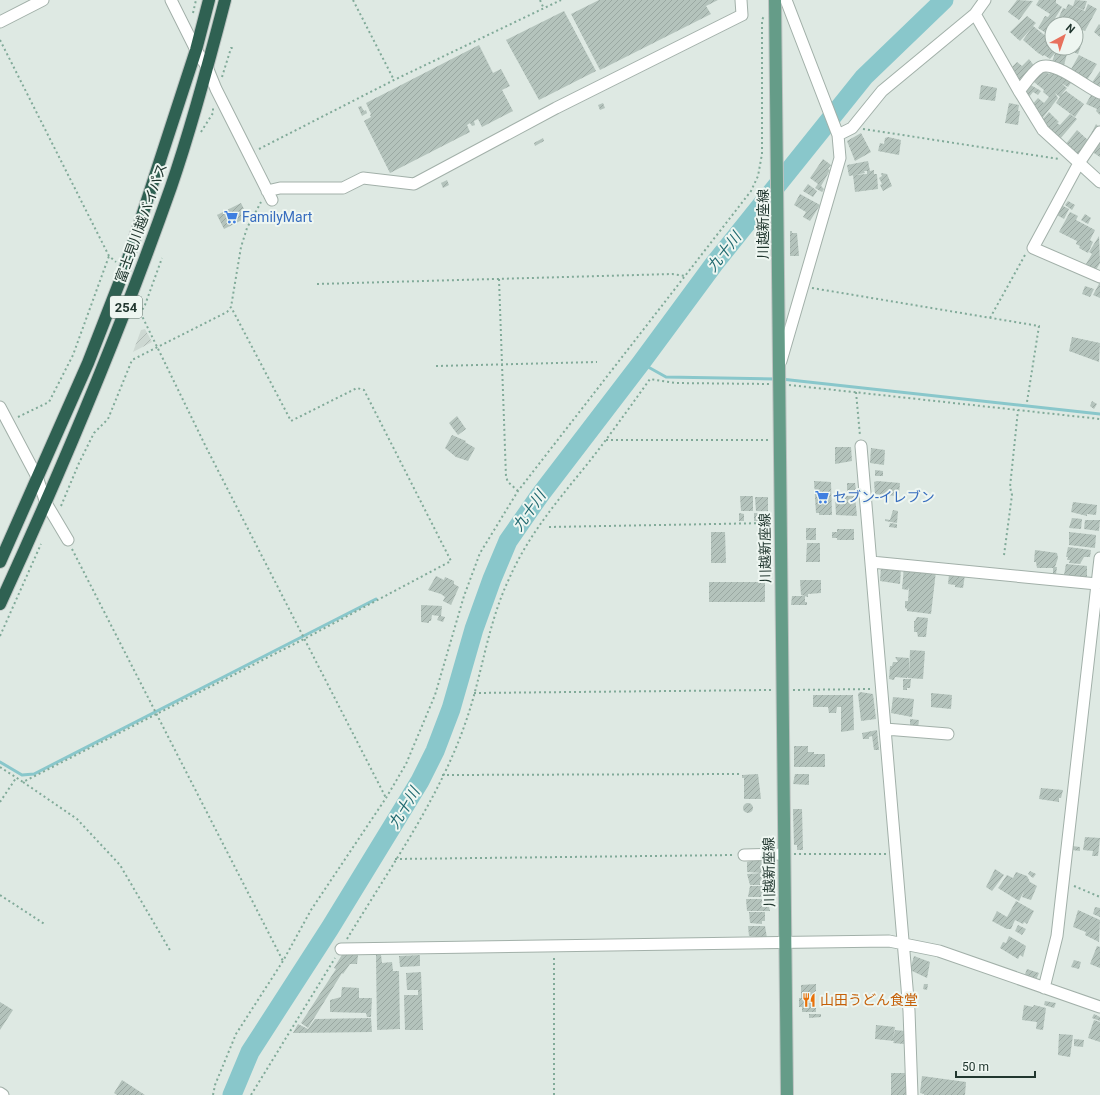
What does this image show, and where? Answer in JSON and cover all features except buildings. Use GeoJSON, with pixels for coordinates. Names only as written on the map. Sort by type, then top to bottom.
{"type":"FeatureCollection","features":[{"type":"Feature","properties":{"kind":"highway","name":"富士見川越バイパス"},"geometry":{"type":"LineString","coordinates":[[0,562],[88,363],[125,268],[196,50],[209,0]]}},
{"type":"Feature","properties":{"kind":"highway","name":"富士見川越バイパス"},"geometry":{"type":"LineString","coordinates":[[0,604],[46,502],[127,305],[171,185],[207,67],[225,0]]}},
{"type":"Feature","properties":{"kind":"main road","name":"川越新座線"},"geometry":{"type":"LineString","coordinates":[[775,4],[787,1095]]}},
{"type":"Feature","properties":{"kind":"street"},"geometry":{"type":"LineString","coordinates":[[0,22],[42,0]]}},
{"type":"Feature","properties":{"kind":"street"},"geometry":{"type":"LineString","coordinates":[[171,0],[196,50],[207,67],[216,89],[270,196],[280,188],[343,188],[363,178],[414,184],[556,108],[742,15],[741,0]]}},
{"type":"Feature","properties":{"kind":"street"},"geometry":{"type":"LineString","coordinates":[[779,368],[840,158],[838,135],[786,0]]}},
{"type":"Feature","properties":{"kind":"street"},"geometry":{"type":"LineString","coordinates":[[838,135],[852,128],[882,91],[975,14],[985,0]]}},
{"type":"Feature","properties":{"kind":"street"},"geometry":{"type":"LineString","coordinates":[[975,14],[1019,92],[1043,130],[1100,182]]}},
{"type":"Feature","properties":{"kind":"street"},"geometry":{"type":"LineString","coordinates":[[1019,92],[1039,68],[1044,66],[1068,73],[1100,93]]}},
{"type":"Feature","properties":{"kind":"street"},"geometry":{"type":"LineString","coordinates":[[1100,132],[1079,163],[1033,248],[1100,277]]}},
{"type":"Feature","properties":{"kind":"street"},"geometry":{"type":"LineString","coordinates":[[0,407],[4,424],[37,477],[46,502],[68,540]]}},
{"type":"Feature","properties":{"kind":"street"},"geometry":{"type":"LineString","coordinates":[[861,446],[902,944],[909,1011],[912,1095]]}},
{"type":"Feature","properties":{"kind":"street"},"geometry":{"type":"LineString","coordinates":[[1044,988],[1057,936],[1100,558]]}},
{"type":"Feature","properties":{"kind":"street"},"geometry":{"type":"LineString","coordinates":[[871,562],[1097,584]]}},
{"type":"Feature","properties":{"kind":"street"},"geometry":{"type":"LineString","coordinates":[[885,729],[948,734]]}},
{"type":"Feature","properties":{"kind":"street"},"geometry":{"type":"LineString","coordinates":[[744,855],[784,854]]}},
{"type":"Feature","properties":{"kind":"street"},"geometry":{"type":"LineString","coordinates":[[341,949],[785,941],[889,941],[939,951],[1100,1007]]}},
{"type":"Feature","properties":{"kind":"path"},"geometry":{"type":"LineString","coordinates":[[195,4],[196,0]]}},
{"type":"Feature","properties":{"kind":"path"},"geometry":{"type":"LineString","coordinates":[[353,0],[394,80]]}},
{"type":"Feature","properties":{"kind":"path"},"geometry":{"type":"LineString","coordinates":[[540,0],[544,9]]}},
{"type":"Feature","properties":{"kind":"path"},"geometry":{"type":"LineString","coordinates":[[249,155],[394,80],[562,0]]}},
{"type":"Feature","properties":{"kind":"path"},"geometry":{"type":"LineString","coordinates":[[213,1095],[215,1085],[236,1034],[283,961],[311,910],[386,798],[406,764],[435,695],[464,596],[480,553],[518,491],[737,211],[751,191],[758,176],[762,154],[762,20],[765,14],[775,4]]}},
{"type":"Feature","properties":{"kind":"path"},"geometry":{"type":"LineString","coordinates":[[0,40],[109,256],[125,268]]}},
{"type":"Feature","properties":{"kind":"path"},"geometry":{"type":"LineString","coordinates":[[216,89],[222,78],[231,48],[235,48]]}},
{"type":"Feature","properties":{"kind":"path"},"geometry":{"type":"LineString","coordinates":[[852,128],[1079,163]]}},
{"type":"Feature","properties":{"kind":"path"},"geometry":{"type":"LineString","coordinates":[[54,515],[60,507],[94,433],[108,419],[132,360],[227,312],[231,307],[236,268],[245,234],[270,196]]}},
{"type":"Feature","properties":{"kind":"path"},"geometry":{"type":"LineString","coordinates":[[990,318],[1029,249],[1033,248]]}},
{"type":"Feature","properties":{"kind":"path"},"geometry":{"type":"LineString","coordinates":[[4,424],[49,402],[73,355],[109,256]]}},
{"type":"Feature","properties":{"kind":"path"},"geometry":{"type":"LineString","coordinates":[[140,314],[162,258]]}},
{"type":"Feature","properties":{"kind":"path"},"geometry":{"type":"LineString","coordinates":[[317,284],[672,274],[686,276]]}},
{"type":"Feature","properties":{"kind":"path"},"geometry":{"type":"LineString","coordinates":[[499,279],[506,477],[508,482],[518,491]]}},
{"type":"Feature","properties":{"kind":"path"},"geometry":{"type":"LineString","coordinates":[[803,286],[1039,326],[1028,402]]}},
{"type":"Feature","properties":{"kind":"path"},"geometry":{"type":"LineString","coordinates":[[127,305],[135,308],[140,314],[386,798]]}},
{"type":"Feature","properties":{"kind":"path"},"geometry":{"type":"LineString","coordinates":[[23,782],[304,639],[450,561],[364,390],[357,388],[291,421],[231,307]]}},
{"type":"Feature","properties":{"kind":"path"},"geometry":{"type":"LineString","coordinates":[[436,366],[597,362]]}},
{"type":"Feature","properties":{"kind":"path"},"geometry":{"type":"LineString","coordinates":[[251,1095],[432,798],[465,724],[497,606],[520,556],[546,516],[606,440],[650,379],[675,383],[779,384],[1100,419]]}},
{"type":"Feature","properties":{"kind":"path"},"geometry":{"type":"LineString","coordinates":[[856,392],[861,446]]}},
{"type":"Feature","properties":{"kind":"path"},"geometry":{"type":"LineString","coordinates":[[1004,555],[1012,495],[1010,487],[1018,410]]}},
{"type":"Feature","properties":{"kind":"path"},"geometry":{"type":"LineString","coordinates":[[606,440],[780,440]]}},
{"type":"Feature","properties":{"kind":"path"},"geometry":{"type":"LineString","coordinates":[[549,527],[780,523]]}},
{"type":"Feature","properties":{"kind":"path"},"geometry":{"type":"LineString","coordinates":[[68,540],[156,715],[283,961]]}},
{"type":"Feature","properties":{"kind":"path"},"geometry":{"type":"LineString","coordinates":[[474,693],[882,689]]}},
{"type":"Feature","properties":{"kind":"path"},"geometry":{"type":"LineString","coordinates":[[0,768],[77,819],[120,865],[171,952]]}},
{"type":"Feature","properties":{"kind":"path"},"geometry":{"type":"LineString","coordinates":[[442,775],[741,774]]}},
{"type":"Feature","properties":{"kind":"path"},"geometry":{"type":"LineString","coordinates":[[0,802],[16,778]]}},
{"type":"Feature","properties":{"kind":"path"},"geometry":{"type":"LineString","coordinates":[[784,854],[895,854]]}},
{"type":"Feature","properties":{"kind":"path"},"geometry":{"type":"LineString","coordinates":[[395,859],[744,855]]}},
{"type":"Feature","properties":{"kind":"path"},"geometry":{"type":"LineString","coordinates":[[1063,882],[1100,897]]}},
{"type":"Feature","properties":{"kind":"path"},"geometry":{"type":"LineString","coordinates":[[0,895],[46,925]]}},
{"type":"Feature","properties":{"kind":"path"},"geometry":{"type":"LineString","coordinates":[[554,945],[554,1095]]}},
{"type":"Feature","properties":{"kind":"shaded area"},"geometry":{"type":"Polygon","coordinates":[[[145,329],[152,342],[133,352],[141,330],[145,329]]]}},
{"type":"Feature","properties":{"kind":"waterway","name":"九十川"},"geometry":{"type":"LineString","coordinates":[[232,1095],[250,1052],[330,928],[420,781],[435,751],[451,709],[474,629],[492,579],[508,541],[540,495],[641,363],[714,264],[864,77],[944,0]]}},
{"type":"Feature","properties":{"kind":"waterway"},"geometry":{"type":"LineString","coordinates":[[641,363],[666,377],[776,379]]}},
{"type":"Feature","properties":{"kind":"waterway"},"geometry":{"type":"LineString","coordinates":[[781,379],[1100,414]]}},
{"type":"Feature","properties":{"kind":"waterway"},"geometry":{"type":"LineString","coordinates":[[0,762],[22,775],[34,774],[376,599]]}},
{"type":"Feature","properties":{"kind":"place","name":"FamilyMart"},"geometry":{"type":"Point","coordinates":[231,217]}},
{"type":"Feature","properties":{"kind":"place","name":"セブン-イレブン"},"geometry":{"type":"Point","coordinates":[822,497]}},
{"type":"Feature","properties":{"kind":"place","name":"山田うどん食堂"},"geometry":{"type":"Point","coordinates":[809,1000]}}]}
